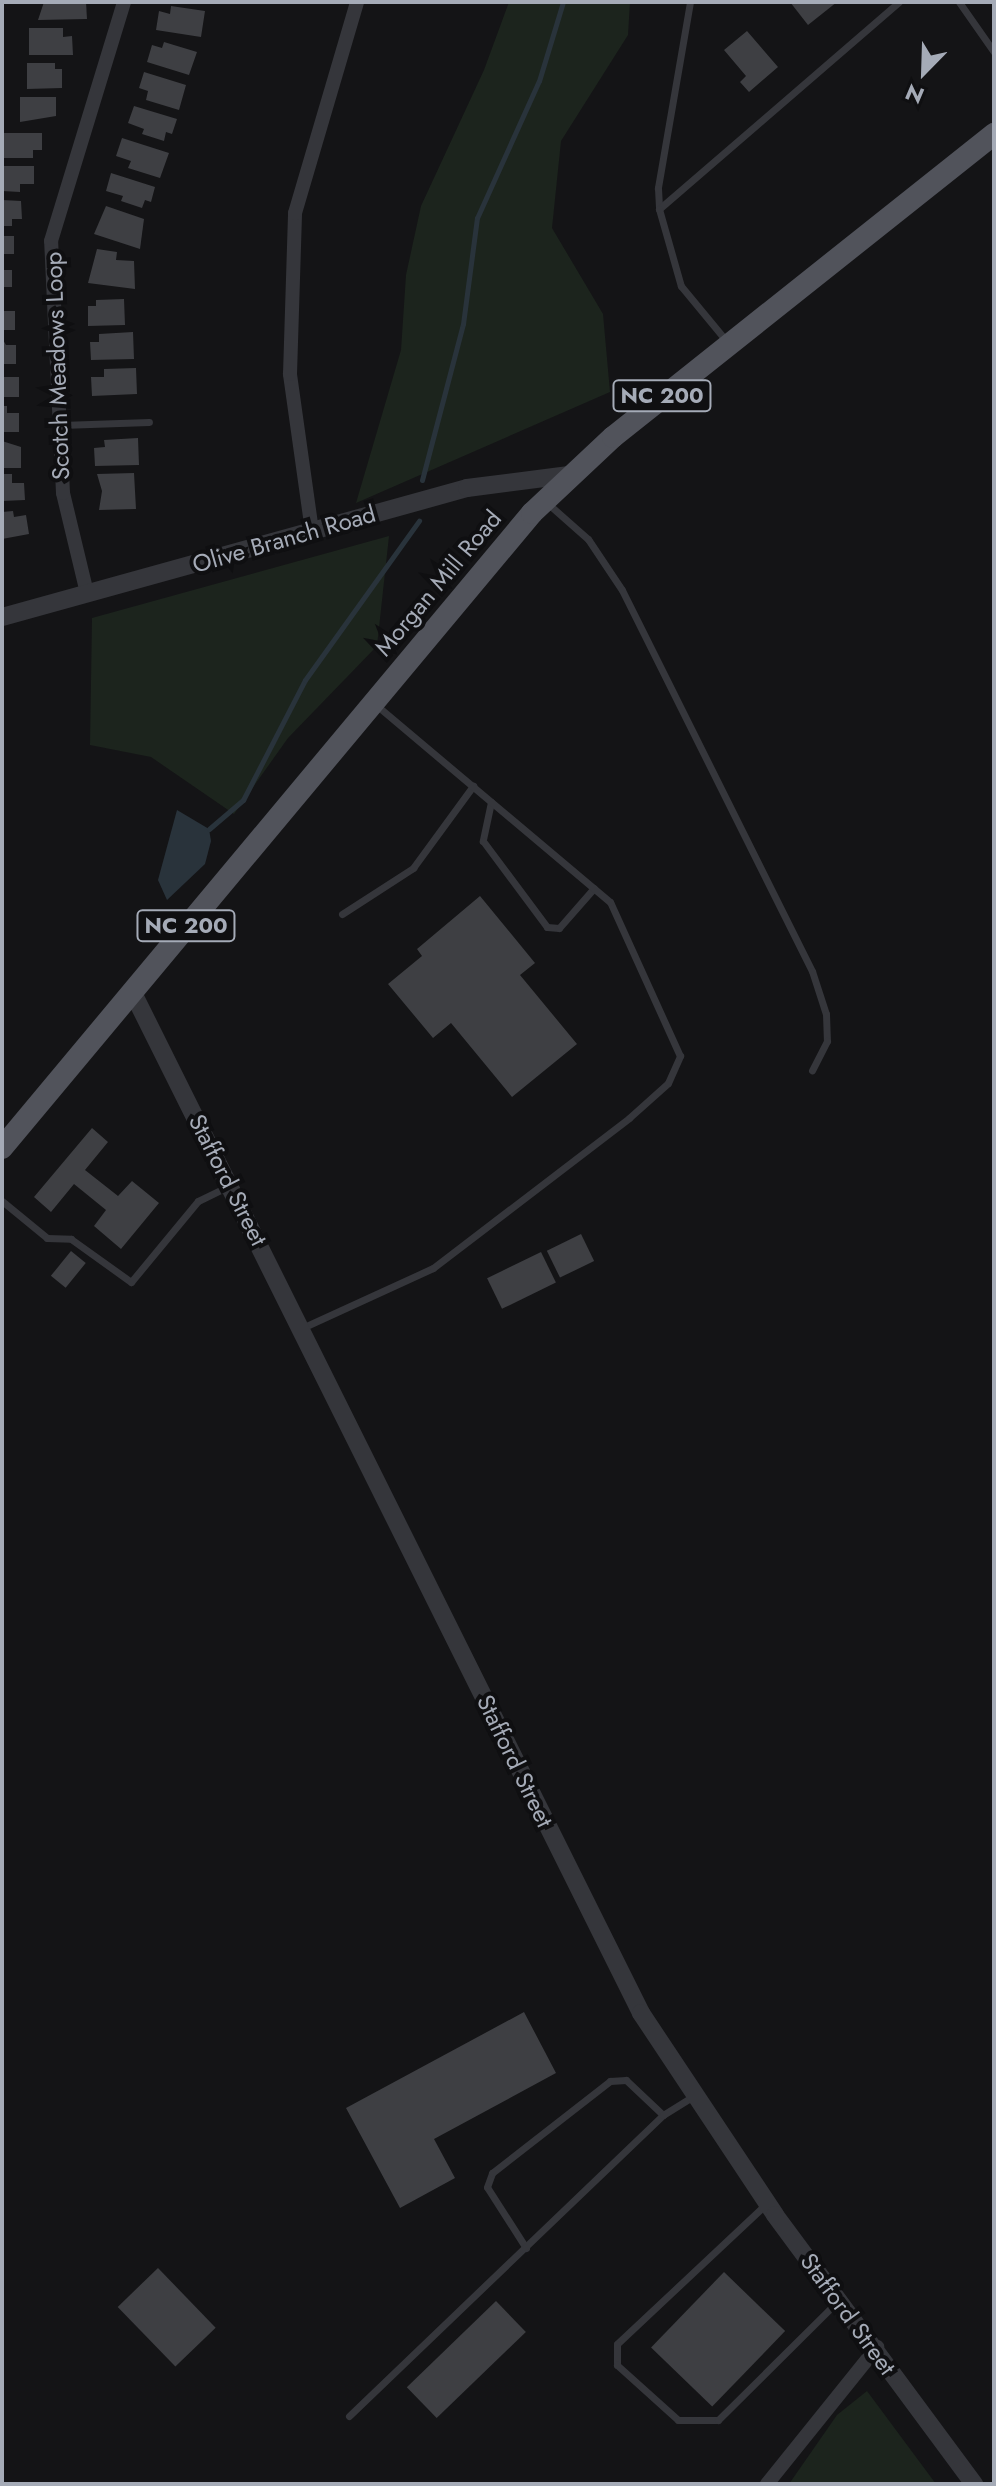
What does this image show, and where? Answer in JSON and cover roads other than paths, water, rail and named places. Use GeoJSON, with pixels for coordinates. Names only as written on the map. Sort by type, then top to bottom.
{"type":"FeatureCollection","features":[{"type":"Feature","properties":{"kind":"main road","name":"Morgan Mill Road"},"geometry":{"type":"LineString","coordinates":[[2,1148],[372,702],[569,475],[728,344],[994,134]]}},
{"type":"Feature","properties":{"kind":"street","name":"Scotch Meadows Loop"},"geometry":{"type":"LineString","coordinates":[[87,593],[63,493],[51,241],[124,2]]}},
{"type":"Feature","properties":{"kind":"street"},"geometry":{"type":"LineString","coordinates":[[312,531],[290,374],[295,213],[357,2]]}},
{"type":"Feature","properties":{"kind":"street","name":"Olive Branch Road"},"geometry":{"type":"LineString","coordinates":[[2,617],[467,488],[569,475]]}},
{"type":"Feature","properties":{"kind":"street","name":"Stafford Street"},"geometry":{"type":"LineString","coordinates":[[132,991],[641,2013],[767,2203],[838,2300],[877,2347],[897,2381],[974,2484]]}},
{"type":"Feature","properties":{"kind":"street"},"geometry":{"type":"LineString","coordinates":[[767,2484],[877,2347]]}},
{"type":"Feature","properties":{"kind":"lane"},"geometry":{"type":"LineString","coordinates":[[690,2],[658,188],[659,209],[681,286],[728,344]]}},
{"type":"Feature","properties":{"kind":"lane"},"geometry":{"type":"LineString","coordinates":[[659,209],[899,2]]}},
{"type":"Feature","properties":{"kind":"lane"},"geometry":{"type":"LineString","coordinates":[[959,2],[994,52]]}},
{"type":"Feature","properties":{"kind":"lane"},"geometry":{"type":"LineString","coordinates":[[58,425],[149,422]]}},
{"type":"Feature","properties":{"kind":"lane"},"geometry":{"type":"LineString","coordinates":[[545,500],[588,539],[622,590],[812,971],[826,1014],[827,1041],[812,1070]]}},
{"type":"Feature","properties":{"kind":"lane"},"geometry":{"type":"LineString","coordinates":[[302,1328],[433,1268],[668,1083],[680,1056],[610,902],[372,702]]}},
{"type":"Feature","properties":{"kind":"lane"},"geometry":{"type":"LineString","coordinates":[[342,914],[413,868],[473,786]]}},
{"type":"Feature","properties":{"kind":"lane"},"geometry":{"type":"LineString","coordinates":[[491,802],[483,841],[547,927],[559,928],[594,888]]}},
{"type":"Feature","properties":{"kind":"lane"},"geometry":{"type":"LineString","coordinates":[[2,1201],[47,1238],[71,1239],[131,1282],[198,1201],[231,1185]]}},
{"type":"Feature","properties":{"kind":"lane"},"geometry":{"type":"LineString","coordinates":[[526,2248],[487,2187],[492,2173],[610,2081],[626,2080],[663,2115]]}},
{"type":"Feature","properties":{"kind":"lane"},"geometry":{"type":"LineString","coordinates":[[349,2416],[663,2115],[696,2095]]}},
{"type":"Feature","properties":{"kind":"lane"},"geometry":{"type":"LineString","coordinates":[[767,2203],[617,2344],[617,2365],[678,2420],[718,2420],[838,2300]]}},
{"type":"Feature","properties":{"kind":"waterway"},"geometry":{"type":"LineString","coordinates":[[422,480],[463,324],[477,218],[539,81],[563,2]]}},
{"type":"Feature","properties":{"kind":"waterway"},"geometry":{"type":"LineString","coordinates":[[209,829],[243,800],[305,680],[419,521]]}}]}
